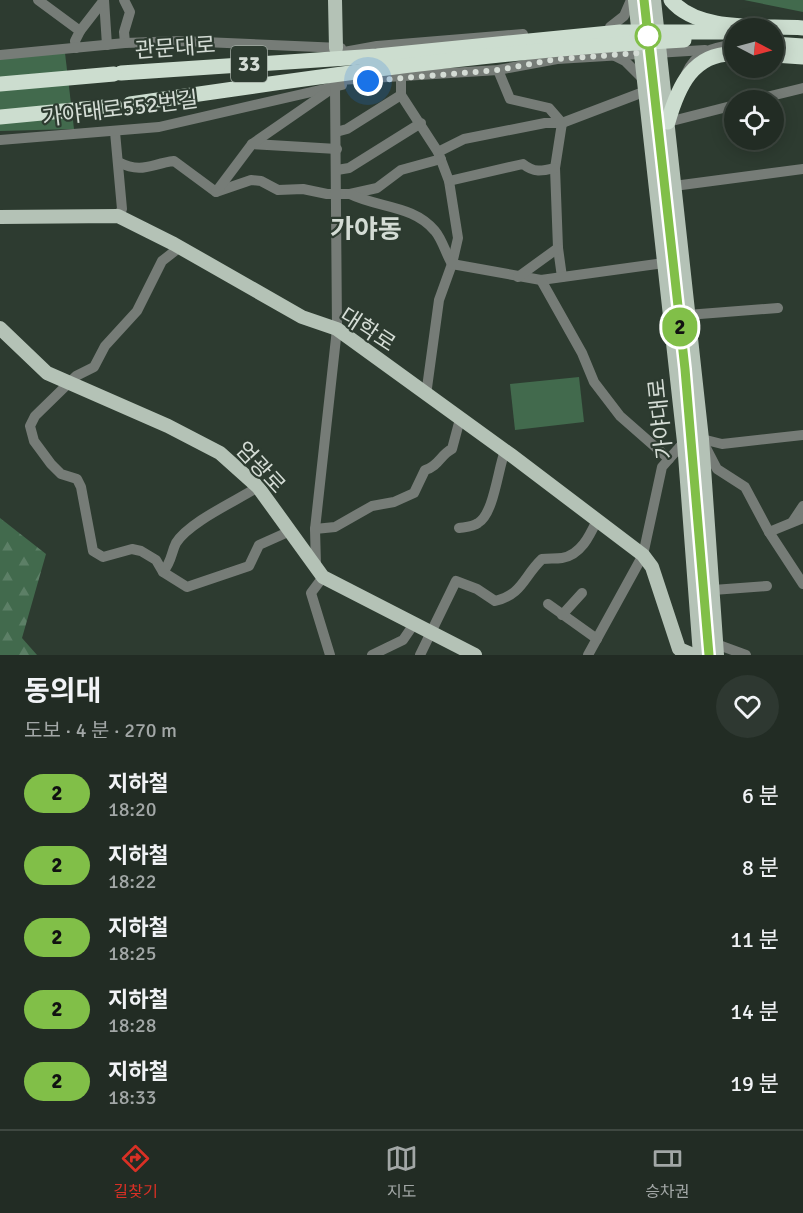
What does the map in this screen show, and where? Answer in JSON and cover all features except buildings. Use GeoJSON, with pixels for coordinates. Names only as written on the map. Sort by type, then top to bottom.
{"type":"FeatureCollection","features":[{"type":"Feature","properties":{"kind":"highway"},"geometry":{"type":"LineString","coordinates":[[671,0],[685,13],[710,22],[724,24]]}},
{"type":"Feature","properties":{"kind":"highway"},"geometry":{"type":"LineString","coordinates":[[784,29],[803,28]]}},
{"type":"Feature","properties":{"kind":"highway","name":"33"},"geometry":{"type":"LineString","coordinates":[[379,63],[620,32],[724,37]]}},
{"type":"Feature","properties":{"kind":"highway"},"geometry":{"type":"LineString","coordinates":[[784,32],[803,35]]}},
{"type":"Feature","properties":{"kind":"highway"},"geometry":{"type":"LineString","coordinates":[[784,43],[803,44]]}},
{"type":"Feature","properties":{"kind":"highway"},"geometry":{"type":"LineString","coordinates":[[668,124],[683,80],[695,67],[711,57],[724,55]]}},
{"type":"Feature","properties":{"kind":"highway"},"geometry":{"type":"LineString","coordinates":[[784,56],[803,57]]}},
{"type":"Feature","properties":{"kind":"highway","name":"관문대로"},"geometry":{"type":"LineString","coordinates":[[0,84],[117,73],[285,62],[379,63]]}},
{"type":"Feature","properties":{"kind":"highway","name":"관문대로"},"geometry":{"type":"LineString","coordinates":[[0,117],[122,105],[291,80],[379,63]]}},
{"type":"Feature","properties":{"kind":"main road"},"geometry":{"type":"LineString","coordinates":[[335,0],[336,48]]}},
{"type":"Feature","properties":{"kind":"main road","name":"가야대로"},"geometry":{"type":"LineString","coordinates":[[633,0],[638,25],[684,442],[700,655]]}},
{"type":"Feature","properties":{"kind":"main road","name":"가야대로"},"geometry":{"type":"LineString","coordinates":[[654,0],[701,435],[716,650]]}},
{"type":"Feature","properties":{"kind":"main road"},"geometry":{"type":"LineString","coordinates":[[650,130],[656,111],[662,113],[668,124]]}},
{"type":"Feature","properties":{"kind":"main road","name":"대학로"},"geometry":{"type":"LineString","coordinates":[[0,217],[118,216],[180,247],[302,317],[336,329],[505,451],[643,555],[652,567],[679,649],[693,655]]}},
{"type":"Feature","properties":{"kind":"main road","name":"엄광로"},"geometry":{"type":"LineString","coordinates":[[0,328],[38,367],[69,385],[168,426],[220,453],[258,488],[288,532],[316,565],[323,578]]}},
{"type":"Feature","properties":{"kind":"main road"},"geometry":{"type":"LineString","coordinates":[[323,578],[475,655]]}},
{"type":"Feature","properties":{"kind":"street"},"geometry":{"type":"LineString","coordinates":[[38,0],[80,32]]}},
{"type":"Feature","properties":{"kind":"street"},"geometry":{"type":"LineString","coordinates":[[49,9],[57,0]]}},
{"type":"Feature","properties":{"kind":"street"},"geometry":{"type":"LineString","coordinates":[[76,48],[75,41],[80,32],[104,0]]}},
{"type":"Feature","properties":{"kind":"street"},"geometry":{"type":"LineString","coordinates":[[104,0],[107,45]]}},
{"type":"Feature","properties":{"kind":"street"},"geometry":{"type":"LineString","coordinates":[[124,0],[130,12],[124,32],[125,43]]}},
{"type":"Feature","properties":{"kind":"street"},"geometry":{"type":"LineString","coordinates":[[610,27],[624,16],[633,0]]}},
{"type":"Feature","properties":{"kind":"street"},"geometry":{"type":"LineString","coordinates":[[685,13],[691,22],[724,34]]}},
{"type":"Feature","properties":{"kind":"street"},"geometry":{"type":"LineString","coordinates":[[0,55],[125,43],[181,41],[336,48],[379,63],[610,27],[657,26],[724,36]]}},
{"type":"Feature","properties":{"kind":"street","name":"가야대로552번길"},"geometry":{"type":"LineString","coordinates":[[0,140],[116,132],[189,121],[335,86],[379,63],[401,78],[498,70],[557,59],[705,50],[724,42]]}},
{"type":"Feature","properties":{"kind":"street"},"geometry":{"type":"LineString","coordinates":[[683,80],[692,60],[705,50]]}},
{"type":"Feature","properties":{"kind":"street"},"geometry":{"type":"LineString","coordinates":[[216,192],[250,180],[261,181],[278,190],[303,189],[337,195],[377,188],[401,170],[439,155],[464,139],[545,123],[562,123],[645,86],[625,61],[612,55]]}},
{"type":"Feature","properties":{"kind":"street"},"geometry":{"type":"LineString","coordinates":[[498,70],[510,99],[549,108],[562,123],[555,168],[558,248],[562,277]]}},
{"type":"Feature","properties":{"kind":"street"},"geometry":{"type":"LineString","coordinates":[[401,78],[401,95],[421,123],[439,155],[449,181],[458,238],[452,264],[439,300],[426,395]]}},
{"type":"Feature","properties":{"kind":"street"},"geometry":{"type":"LineString","coordinates":[[316,565],[315,529],[336,329],[335,86]]}},
{"type":"Feature","properties":{"kind":"street"},"geometry":{"type":"LineString","coordinates":[[216,192],[252,144],[335,86]]}},
{"type":"Feature","properties":{"kind":"street"},"geometry":{"type":"LineString","coordinates":[[784,93],[803,88]]}},
{"type":"Feature","properties":{"kind":"street"},"geometry":{"type":"LineString","coordinates":[[336,132],[347,129],[401,95]]}},
{"type":"Feature","properties":{"kind":"street"},"geometry":{"type":"LineString","coordinates":[[668,124],[724,108]]}},
{"type":"Feature","properties":{"kind":"street"},"geometry":{"type":"LineString","coordinates":[[337,170],[349,168],[421,123]]}},
{"type":"Feature","properties":{"kind":"street"},"geometry":{"type":"LineString","coordinates":[[116,132],[122,209],[118,216]]}},
{"type":"Feature","properties":{"kind":"street"},"geometry":{"type":"LineString","coordinates":[[252,144],[337,148]]}},
{"type":"Feature","properties":{"kind":"street"},"geometry":{"type":"LineString","coordinates":[[118,162],[138,169],[153,168],[174,161],[216,192]]}},
{"type":"Feature","properties":{"kind":"street"},"geometry":{"type":"LineString","coordinates":[[449,181],[523,164],[530,170],[542,171],[555,168]]}},
{"type":"Feature","properties":{"kind":"street"},"geometry":{"type":"LineString","coordinates":[[674,186],[803,169]]}},
{"type":"Feature","properties":{"kind":"street"},"geometry":{"type":"LineString","coordinates":[[350,194],[387,208],[415,214],[437,232],[452,264]]}},
{"type":"Feature","properties":{"kind":"street"},"geometry":{"type":"LineString","coordinates":[[180,247],[162,261],[137,311],[105,346],[93,368],[76,376],[35,416],[30,426],[30,435],[51,464],[61,474],[76,479],[81,487],[93,551],[103,557],[132,549],[141,551],[156,560],[163,572],[187,587],[249,566],[259,545],[288,532]]}},
{"type":"Feature","properties":{"kind":"street"},"geometry":{"type":"LineString","coordinates":[[518,277],[558,248]]}},
{"type":"Feature","properties":{"kind":"street"},"geometry":{"type":"LineString","coordinates":[[452,264],[541,280],[664,263]]}},
{"type":"Feature","properties":{"kind":"street"},"geometry":{"type":"LineString","coordinates":[[541,280],[582,353],[594,382],[620,416],[669,459]]}},
{"type":"Feature","properties":{"kind":"street"},"geometry":{"type":"LineString","coordinates":[[687,315],[778,308]]}},
{"type":"Feature","properties":{"kind":"street"},"geometry":{"type":"LineString","coordinates":[[315,529],[335,527],[372,506],[394,502],[414,493],[425,470],[434,467],[446,452],[452,449],[460,419]]}},
{"type":"Feature","properties":{"kind":"street"},"geometry":{"type":"LineString","coordinates":[[701,435],[717,469],[745,487],[769,532],[803,584]]}},
{"type":"Feature","properties":{"kind":"street"},"geometry":{"type":"LineString","coordinates":[[588,655],[643,555],[662,467],[684,442],[701,435],[722,444],[803,435]]}},
{"type":"Feature","properties":{"kind":"street"},"geometry":{"type":"LineString","coordinates":[[459,528],[478,523],[484,517],[491,503],[505,451]]}},
{"type":"Feature","properties":{"kind":"street"},"geometry":{"type":"LineString","coordinates":[[163,572],[172,560],[176,543],[189,529],[258,488]]}},
{"type":"Feature","properties":{"kind":"street"},"geometry":{"type":"LineString","coordinates":[[769,532],[798,519],[803,506]]}},
{"type":"Feature","properties":{"kind":"street"},"geometry":{"type":"LineString","coordinates":[[420,655],[456,581],[477,589],[495,601],[507,598],[516,593],[530,570],[542,559],[562,558],[575,552],[589,538],[597,520]]}},
{"type":"Feature","properties":{"kind":"street"},"geometry":{"type":"LineString","coordinates":[[323,578],[311,593],[330,655]]}},
{"type":"Feature","properties":{"kind":"street"},"geometry":{"type":"LineString","coordinates":[[713,590],[767,586]]}},
{"type":"Feature","properties":{"kind":"street"},"geometry":{"type":"LineString","coordinates":[[562,615],[582,593]]}},
{"type":"Feature","properties":{"kind":"street"},"geometry":{"type":"LineString","coordinates":[[548,604],[598,637]]}},
{"type":"Feature","properties":{"kind":"street"},"geometry":{"type":"LineString","coordinates":[[372,655],[403,640],[414,624]]}},
{"type":"Feature","properties":{"kind":"street"},"geometry":{"type":"LineString","coordinates":[[716,650],[746,655]]}},
{"type":"Feature","properties":{"kind":"green space"},"geometry":{"type":"Polygon","coordinates":[[[744,0],[803,0],[803,12],[744,0]]]}},
{"type":"Feature","properties":{"kind":"green space"},"geometry":{"type":"Polygon","coordinates":[[[65,53],[74,129],[0,131],[0,59],[65,53]]]}},
{"type":"Feature","properties":{"kind":"green space"},"geometry":{"type":"Polygon","coordinates":[[[579,377],[584,422],[515,430],[510,384],[579,377]]]}},
{"type":"Feature","properties":{"kind":"green space"},"geometry":{"type":"Polygon","coordinates":[[[0,518],[46,554],[22,638],[37,655],[0,655],[0,518]]]}},
{"type":"Feature","properties":{"kind":"metro line","name":"2"},"geometry":{"type":"LineString","coordinates":[[644,0],[685,369],[699,512],[709,655]]}},
{"type":"Feature","properties":{"kind":"district","name":"가야동"},"geometry":{"type":"Point","coordinates":[366,229]}},
{"type":"Feature","properties":{"kind":"route"},"geometry":{"type":"LineString","coordinates":[[368,81],[498,70],[557,59],[641,53],[648,36]]}}]}
